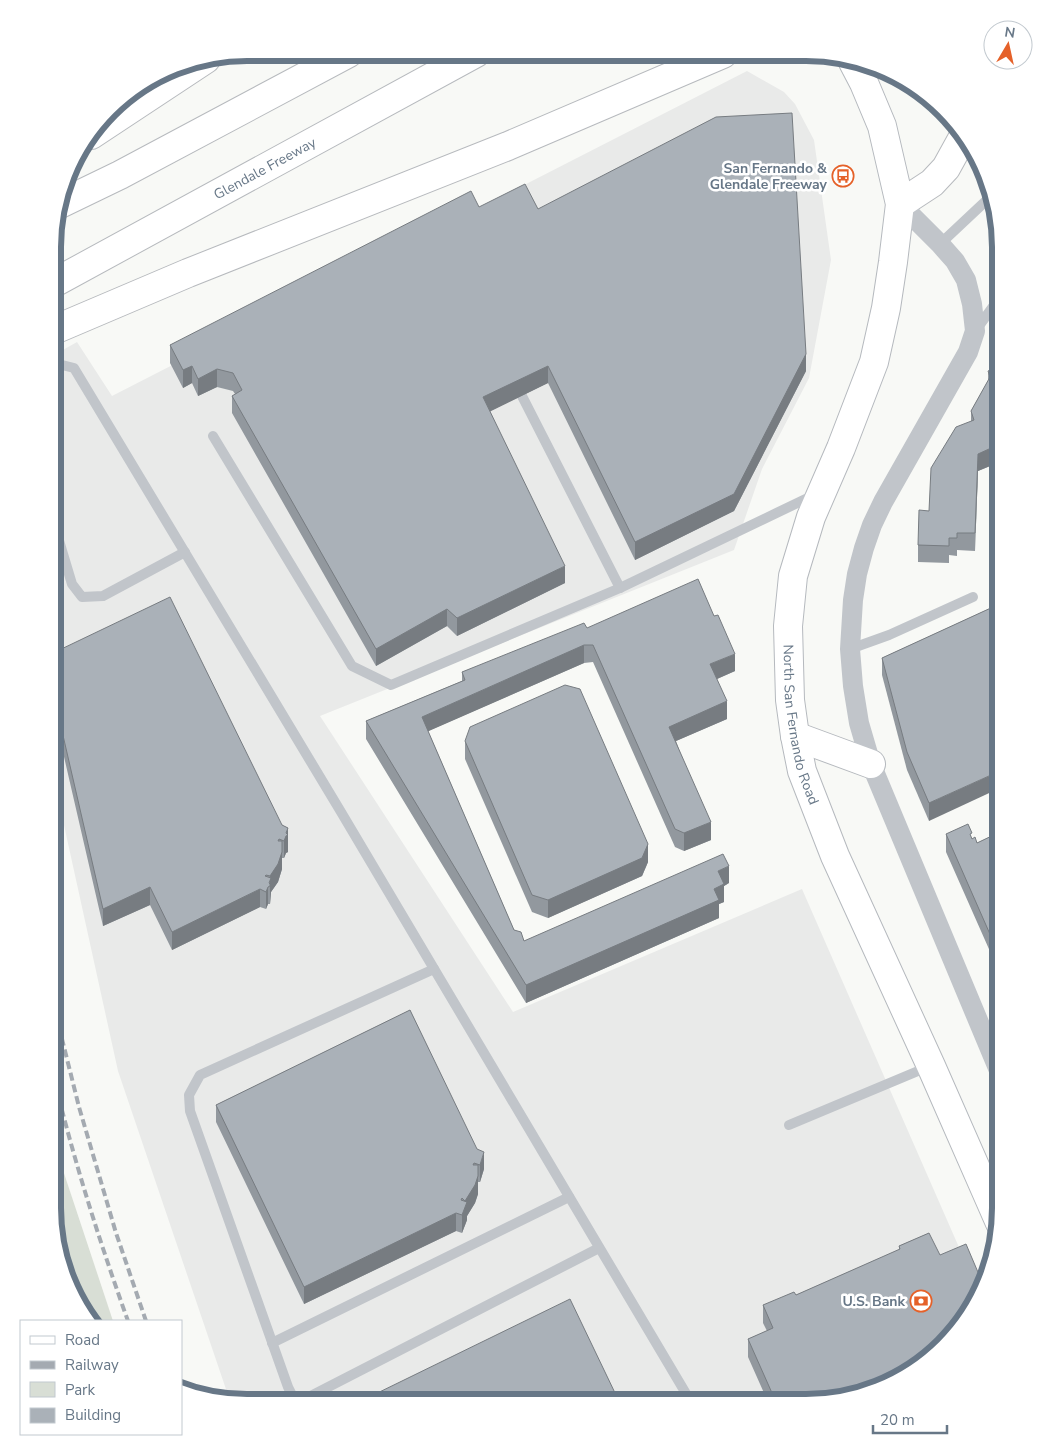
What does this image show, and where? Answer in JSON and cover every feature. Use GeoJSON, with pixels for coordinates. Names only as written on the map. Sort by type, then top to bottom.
{"type":"FeatureCollection","features":[{"type":"Feature","properties":{"kind":"main road"},"geometry":{"type":"LineString","coordinates":[[68,200],[334,61]]}},
{"type":"Feature","properties":{"kind":"main road","name":"Glendale Freeway"},"geometry":{"type":"LineString","coordinates":[[61,279],[461,61]]}},
{"type":"Feature","properties":{"kind":"main road"},"geometry":{"type":"LineString","coordinates":[[61,327],[188,273],[508,146],[707,61]]}},
{"type":"Feature","properties":{"kind":"main road","name":"North San Fernando Road"},"geometry":{"type":"LineString","coordinates":[[857,69],[882,126],[900,204],[886,308],[874,362],[842,448],[811,516],[793,576],[788,626],[790,700],[794,736],[802,771],[835,856],[992,1205]]}},
{"type":"Feature","properties":{"kind":"main road"},"geometry":{"type":"LineString","coordinates":[[109,123],[188,71]]}},
{"type":"Feature","properties":{"kind":"main road"},"geometry":{"type":"LineString","coordinates":[[900,204],[932,183],[946,168],[960,143]]}},
{"type":"Feature","properties":{"kind":"main road"},"geometry":{"type":"LineString","coordinates":[[794,736],[871,764]]}},
{"type":"Feature","properties":{"kind":"street"},"geometry":{"type":"LineString","coordinates":[[900,204],[940,244],[966,280],[972,304],[975,330],[968,352],[883,502],[864,548],[853,600],[850,649],[853,686],[859,723],[871,764],[992,1034]]}},
{"type":"Feature","properties":{"kind":"lane"},"geometry":{"type":"LineString","coordinates":[[940,244],[986,201]]}},
{"type":"Feature","properties":{"kind":"lane"},"geometry":{"type":"LineString","coordinates":[[975,330],[992,308]]}},
{"type":"Feature","properties":{"kind":"lane"},"geometry":{"type":"LineString","coordinates":[[61,365],[74,368],[686,1394]]}},
{"type":"Feature","properties":{"kind":"lane"},"geometry":{"type":"LineString","coordinates":[[522,396],[620,588]]}},
{"type":"Feature","properties":{"kind":"lane"},"geometry":{"type":"LineString","coordinates":[[213,436],[352,666],[391,685],[620,588],[822,491]]}},
{"type":"Feature","properties":{"kind":"lane"},"geometry":{"type":"LineString","coordinates":[[61,547],[72,584],[82,597],[103,596],[185,552]]}},
{"type":"Feature","properties":{"kind":"lane"},"geometry":{"type":"LineString","coordinates":[[850,649],[889,635],[973,597]]}},
{"type":"Feature","properties":{"kind":"lane"},"geometry":{"type":"LineString","coordinates":[[292,1394],[190,1112],[189,1095],[200,1075],[434,969]]}},
{"type":"Feature","properties":{"kind":"lane"},"geometry":{"type":"LineString","coordinates":[[789,1125],[931,1066]]}},
{"type":"Feature","properties":{"kind":"lane"},"geometry":{"type":"LineString","coordinates":[[272,1343],[569,1197]]}},
{"type":"Feature","properties":{"kind":"lane"},"geometry":{"type":"LineString","coordinates":[[315,1394],[599,1248]]}},
{"type":"Feature","properties":{"kind":"shaded area"},"geometry":{"type":"Polygon","coordinates":[[[747,71],[784,92],[795,104],[814,140],[831,260],[809,378],[762,469],[734,550],[320,716],[513,1012],[802,889],[975,1285],[967,1300],[821,1393],[247,1394],[227,1392],[118,1071],[61,811],[61,351],[77,342],[112,396],[747,71]]]}},
{"type":"Feature","properties":{"kind":"green space"},"geometry":{"type":"Polygon","coordinates":[[[61,1164],[113,1320],[99,1320],[80,1290],[71,1267],[63,1232],[61,1164]]]}},
{"type":"Feature","properties":{"kind":"building"},"geometry":{"type":"Polygon","coordinates":[[[792,113],[806,354],[734,494],[635,542],[548,366],[483,397],[565,566],[457,618],[447,609],[376,649],[232,396],[242,390],[233,373],[217,369],[198,379],[192,366],[183,370],[170,345],[471,191],[479,207],[525,184],[538,209],[716,117],[792,113]]]}},
{"type":"Feature","properties":{"kind":"building"},"geometry":{"type":"Polygon","coordinates":[[[992,369],[992,448],[978,454],[975,533],[957,533],[957,538],[949,538],[949,546],[918,545],[919,510],[929,511],[931,468],[956,427],[974,420],[971,411],[990,377],[988,371],[992,369]]]}},
{"type":"Feature","properties":{"kind":"building"},"geometry":{"type":"Polygon","coordinates":[[[698,579],[714,616],[718,615],[735,654],[710,664],[727,701],[669,727],[711,822],[684,833],[675,829],[593,645],[584,645],[422,717],[514,930],[521,932],[524,941],[723,854],[729,866],[718,871],[724,884],[714,889],[719,900],[526,985],[366,721],[465,680],[462,672],[584,623],[587,628],[698,579]]]}},
{"type":"Feature","properties":{"kind":"building"},"geometry":{"type":"Polygon","coordinates":[[[170,597],[282,825],[288,828],[286,833],[288,835],[284,841],[279,839],[278,841],[282,841],[282,852],[278,864],[270,876],[265,876],[271,878],[270,886],[266,892],[260,889],[172,932],[150,887],[103,909],[61,727],[61,649],[170,597]]]}},
{"type":"Feature","properties":{"kind":"building"},"geometry":{"type":"Polygon","coordinates":[[[992,607],[992,775],[929,803],[907,752],[882,658],[992,607]]]}},
{"type":"Feature","properties":{"kind":"building"},"geometry":{"type":"Polygon","coordinates":[[[565,685],[580,689],[648,844],[642,858],[548,900],[532,895],[465,741],[470,727],[565,685]]]}},
{"type":"Feature","properties":{"kind":"building"},"geometry":{"type":"Polygon","coordinates":[[[968,824],[972,833],[970,834],[972,839],[975,837],[977,843],[992,836],[992,939],[946,834],[968,824]]]}},
{"type":"Feature","properties":{"kind":"building"},"geometry":{"type":"Polygon","coordinates":[[[410,1010],[477,1149],[484,1152],[480,1165],[474,1163],[473,1165],[478,1165],[478,1176],[475,1185],[465,1201],[462,1198],[461,1200],[467,1202],[462,1215],[456,1213],[304,1287],[216,1105],[410,1010]]]}},
{"type":"Feature","properties":{"kind":"building"},"geometry":{"type":"Polygon","coordinates":[[[929,1233],[940,1255],[966,1244],[979,1275],[967,1301],[946,1330],[919,1355],[899,1369],[877,1380],[830,1392],[772,1394],[748,1339],[773,1328],[763,1305],[794,1292],[796,1295],[900,1249],[899,1246],[929,1233]]]}},
{"type":"Feature","properties":{"kind":"building"},"geometry":{"type":"Polygon","coordinates":[[[570,1299],[616,1394],[375,1394],[570,1299]]]}},
{"type":"Feature","properties":{"kind":"railway"},"geometry":{"type":"LineString","coordinates":[[61,1035],[79,1107],[116,1233],[146,1320]]}},
{"type":"Feature","properties":{"kind":"railway"},"geometry":{"type":"LineString","coordinates":[[61,1106],[87,1199],[128,1320]]}},
{"type":"Feature","properties":{"kind":"place","name":"San Fernando & Glendale Freeway"},"geometry":{"type":"Point","coordinates":[843,176]}},
{"type":"Feature","properties":{"kind":"place","name":"U.S. Bank"},"geometry":{"type":"Point","coordinates":[921,1301]}}]}
